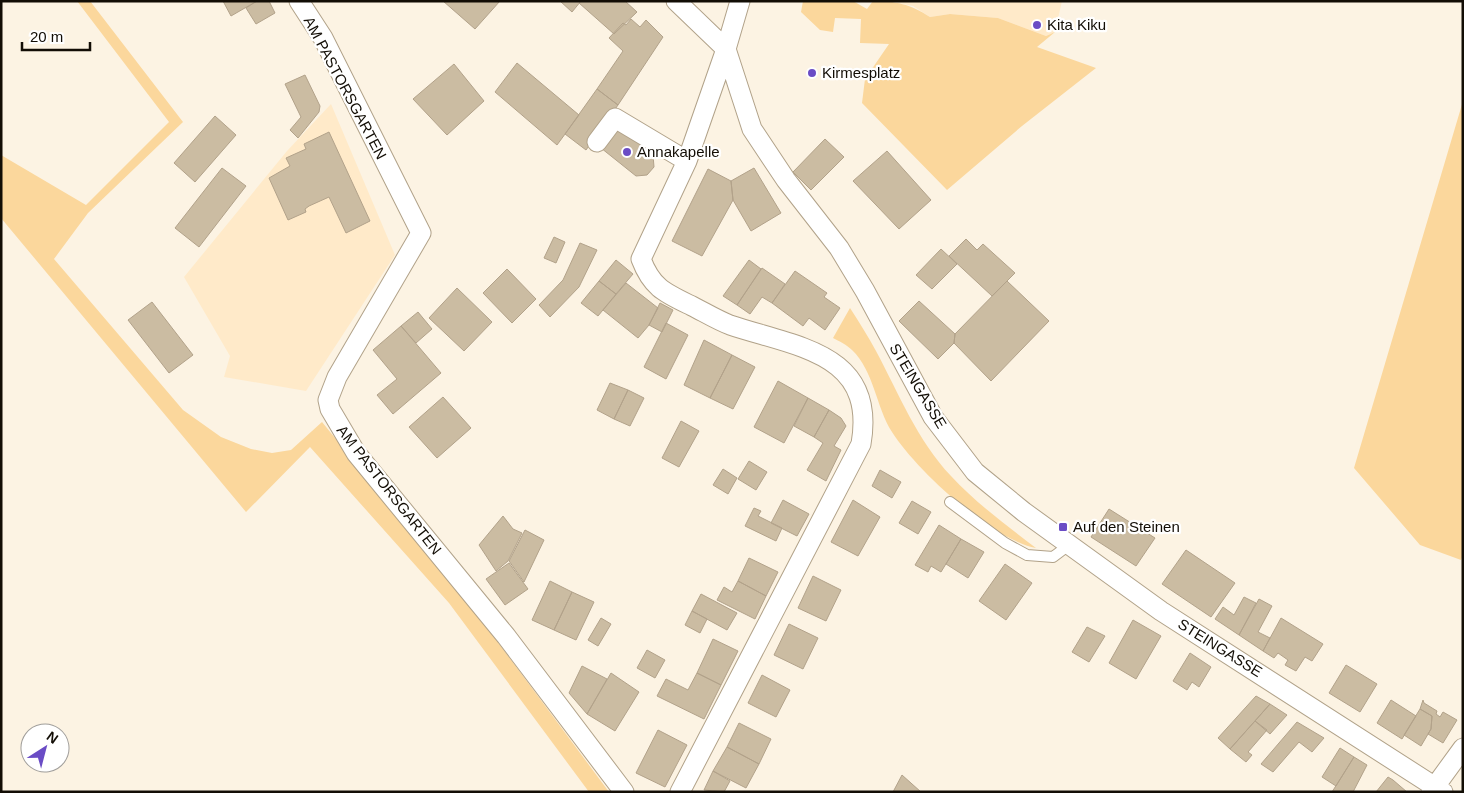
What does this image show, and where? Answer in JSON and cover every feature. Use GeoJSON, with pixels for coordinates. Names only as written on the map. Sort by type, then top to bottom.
{"type":"FeatureCollection","features":[{"type":"Feature","properties":{"kind":"street","name":"AM PASTORSGARTEN"},"geometry":{"type":"LineString","coordinates":[[299,1],[323,38],[421,233],[337,377],[328,400],[330,409],[356,453],[506,636],[624,792]]}},
{"type":"Feature","properties":{"kind":"street","name":"STEINGASSE"},"geometry":{"type":"LineString","coordinates":[[676,1],[726,49],[752,129],[786,180],[839,248],[865,291],[933,418],[975,472],[1069,545],[1161,611],[1437,790]]}},
{"type":"Feature","properties":{"kind":"street"},"geometry":{"type":"LineString","coordinates":[[680,792],[861,444],[865,423],[858,391],[843,370],[827,356],[727,324],[665,293],[647,276],[641,259],[687,161],[726,49],[740,1]]}},
{"type":"Feature","properties":{"kind":"street"},"geometry":{"type":"LineString","coordinates":[[596,142],[615,118],[687,161]]}},
{"type":"Feature","properties":{"kind":"street"},"geometry":{"type":"LineString","coordinates":[[1437,790],[1463,748]]}},
{"type":"Feature","properties":{"kind":"lane"},"geometry":{"type":"LineString","coordinates":[[950,502],[1005,543],[1026,555],[1053,557],[1069,545]]}},
{"type":"Feature","properties":{"kind":"shaded area"},"geometry":{"type":"Polygon","coordinates":[[[77,1],[90,1],[183,122],[88,213],[54,259],[183,410],[221,437],[251,449],[272,453],[291,450],[322,422],[463,595],[609,792],[589,792],[449,603],[310,447],[246,512],[1,218],[1,155],[86,205],[169,122],[77,1]]]}},
{"type":"Feature","properties":{"kind":"shaded area"},"geometry":{"type":"Polygon","coordinates":[[[803,1],[853,1],[867,9],[873,1],[889,2],[909,6],[930,17],[950,14],[998,18],[1046,36],[1055,32],[1037,47],[1096,68],[1022,126],[947,190],[862,103],[865,79],[889,44],[860,43],[861,19],[835,18],[833,32],[820,30],[801,12],[803,1]]]}},
{"type":"Feature","properties":{"kind":"shaded area","name":"Kita Kiku"},"geometry":{"type":"Polygon","coordinates":[[[888,1],[1062,1],[1055,32],[1046,36],[998,18],[950,14],[930,17],[913,6],[888,1]]]}},
{"type":"Feature","properties":{"kind":"shaded area"},"geometry":{"type":"Polygon","coordinates":[[[1463,101],[1463,555],[1461,560],[1420,545],[1354,468],[1463,101]]]}},
{"type":"Feature","properties":{"kind":"shaded area"},"geometry":{"type":"Polygon","coordinates":[[[331,104],[395,255],[306,391],[224,377],[230,356],[184,277],[287,151],[331,104]]]}},
{"type":"Feature","properties":{"kind":"shaded area"},"geometry":{"type":"Polygon","coordinates":[[[850,308],[873,345],[918,432],[939,462],[951,476],[992,514],[1036,548],[998,532],[977,518],[937,483],[904,448],[892,432],[882,412],[865,368],[848,346],[833,338],[850,308]]]}},
{"type":"Feature","properties":{"kind":"building"},"geometry":{"type":"Polygon","coordinates":[[[223,1],[257,1],[231,16],[223,1]]]}},
{"type":"Feature","properties":{"kind":"building"},"geometry":{"type":"Polygon","coordinates":[[[257,1],[269,1],[275,13],[256,24],[246,8],[257,1]]]}},
{"type":"Feature","properties":{"kind":"building"},"geometry":{"type":"Polygon","coordinates":[[[443,1],[500,1],[475,29],[443,1]]]}},
{"type":"Feature","properties":{"kind":"building"},"geometry":{"type":"Polygon","coordinates":[[[560,1],[581,1],[572,12],[560,1]]]}},
{"type":"Feature","properties":{"kind":"building"},"geometry":{"type":"Polygon","coordinates":[[[581,1],[625,1],[637,12],[614,34],[579,3],[581,1]]]}},
{"type":"Feature","properties":{"kind":"building"},"geometry":{"type":"Polygon","coordinates":[[[631,19],[640,27],[646,20],[663,37],[618,105],[597,89],[623,51],[609,38],[623,23],[626,25],[631,19]]]}},
{"type":"Feature","properties":{"kind":"building"},"geometry":{"type":"Polygon","coordinates":[[[517,63],[579,115],[557,145],[495,92],[517,63]]]}},
{"type":"Feature","properties":{"kind":"building"},"geometry":{"type":"Polygon","coordinates":[[[454,64],[484,101],[447,135],[413,99],[454,64]]]}},
{"type":"Feature","properties":{"kind":"building"},"geometry":{"type":"Polygon","coordinates":[[[305,75],[320,106],[319,112],[298,138],[290,130],[301,117],[285,84],[305,75]]]}},
{"type":"Feature","properties":{"kind":"building"},"geometry":{"type":"Polygon","coordinates":[[[597,89],[618,105],[586,150],[565,134],[597,89]]]}},
{"type":"Feature","properties":{"kind":"building"},"geometry":{"type":"Polygon","coordinates":[[[215,116],[236,135],[195,182],[174,163],[215,116]]]}},
{"type":"Feature","properties":{"kind":"building","name":"Annakapelle"},"geometry":{"type":"Polygon","coordinates":[[[618,127],[653,155],[654,167],[647,175],[636,176],[601,148],[618,127]]]}},
{"type":"Feature","properties":{"kind":"building"},"geometry":{"type":"Polygon","coordinates":[[[329,132],[370,221],[346,233],[329,197],[309,206],[305,209],[306,212],[288,220],[269,178],[290,166],[286,158],[306,149],[304,144],[329,132]]]}},
{"type":"Feature","properties":{"kind":"building"},"geometry":{"type":"Polygon","coordinates":[[[825,139],[844,157],[811,190],[793,172],[825,139]]]}},
{"type":"Feature","properties":{"kind":"building"},"geometry":{"type":"Polygon","coordinates":[[[887,151],[931,200],[899,229],[853,181],[887,151]]]}},
{"type":"Feature","properties":{"kind":"building"},"geometry":{"type":"Polygon","coordinates":[[[222,168],[246,186],[199,247],[175,228],[222,168]]]}},
{"type":"Feature","properties":{"kind":"building"},"geometry":{"type":"Polygon","coordinates":[[[754,168],[781,213],[751,231],[733,200],[731,181],[754,168]]]}},
{"type":"Feature","properties":{"kind":"building"},"geometry":{"type":"Polygon","coordinates":[[[708,169],[731,181],[733,200],[702,256],[672,241],[708,169]]]}},
{"type":"Feature","properties":{"kind":"building"},"geometry":{"type":"Polygon","coordinates":[[[554,237],[565,242],[556,263],[544,258],[554,237]]]}},
{"type":"Feature","properties":{"kind":"building"},"geometry":{"type":"Polygon","coordinates":[[[966,239],[977,250],[983,244],[1015,273],[992,296],[949,256],[966,239]]]}},
{"type":"Feature","properties":{"kind":"building"},"geometry":{"type":"Polygon","coordinates":[[[580,243],[597,250],[579,287],[550,317],[539,305],[563,280],[580,243]]]}},
{"type":"Feature","properties":{"kind":"building"},"geometry":{"type":"Polygon","coordinates":[[[941,249],[957,264],[932,289],[916,275],[941,249]]]}},
{"type":"Feature","properties":{"kind":"building"},"geometry":{"type":"Polygon","coordinates":[[[616,260],[633,274],[616,294],[599,281],[616,260]]]}},
{"type":"Feature","properties":{"kind":"building"},"geometry":{"type":"Polygon","coordinates":[[[749,260],[761,269],[737,305],[723,296],[749,260]]]}},
{"type":"Feature","properties":{"kind":"building"},"geometry":{"type":"Polygon","coordinates":[[[762,268],[785,284],[772,303],[762,297],[750,314],[737,305],[762,268]]]}},
{"type":"Feature","properties":{"kind":"building"},"geometry":{"type":"Polygon","coordinates":[[[507,269],[536,299],[512,323],[483,293],[507,269]]]}},
{"type":"Feature","properties":{"kind":"building"},"geometry":{"type":"Polygon","coordinates":[[[795,271],[827,293],[824,297],[840,308],[825,330],[809,318],[803,326],[772,303],[795,271]]]}},
{"type":"Feature","properties":{"kind":"building"},"geometry":{"type":"Polygon","coordinates":[[[599,281],[616,294],[598,316],[581,303],[599,281]]]}},
{"type":"Feature","properties":{"kind":"building"},"geometry":{"type":"Polygon","coordinates":[[[1007,281],[1049,321],[991,381],[954,343],[955,334],[1007,281]]]}},
{"type":"Feature","properties":{"kind":"building"},"geometry":{"type":"Polygon","coordinates":[[[626,283],[658,308],[649,325],[638,338],[603,310],[626,283]]]}},
{"type":"Feature","properties":{"kind":"building"},"geometry":{"type":"Polygon","coordinates":[[[457,288],[492,322],[464,351],[429,318],[457,288]]]}},
{"type":"Feature","properties":{"kind":"building"},"geometry":{"type":"Polygon","coordinates":[[[919,301],[955,334],[954,343],[938,359],[899,321],[919,301]]]}},
{"type":"Feature","properties":{"kind":"building"},"geometry":{"type":"Polygon","coordinates":[[[152,302],[193,355],[169,373],[128,320],[152,302]]]}},
{"type":"Feature","properties":{"kind":"building"},"geometry":{"type":"Polygon","coordinates":[[[660,303],[673,310],[662,332],[649,325],[660,303]]]}},
{"type":"Feature","properties":{"kind":"building"},"geometry":{"type":"Polygon","coordinates":[[[418,312],[432,329],[416,343],[401,326],[418,312]]]}},
{"type":"Feature","properties":{"kind":"building"},"geometry":{"type":"Polygon","coordinates":[[[666,323],[688,335],[666,379],[644,367],[666,323]]]}},
{"type":"Feature","properties":{"kind":"building"},"geometry":{"type":"Polygon","coordinates":[[[401,326],[441,373],[393,414],[377,395],[397,379],[373,350],[401,326]]]}},
{"type":"Feature","properties":{"kind":"building"},"geometry":{"type":"Polygon","coordinates":[[[704,340],[732,355],[710,398],[684,385],[704,340]]]}},
{"type":"Feature","properties":{"kind":"building"},"geometry":{"type":"Polygon","coordinates":[[[732,355],[755,367],[733,409],[710,398],[732,355]]]}},
{"type":"Feature","properties":{"kind":"building"},"geometry":{"type":"Polygon","coordinates":[[[778,381],[808,398],[784,443],[754,427],[778,381]]]}},
{"type":"Feature","properties":{"kind":"building"},"geometry":{"type":"Polygon","coordinates":[[[610,383],[628,390],[614,419],[597,410],[610,383]]]}},
{"type":"Feature","properties":{"kind":"building"},"geometry":{"type":"Polygon","coordinates":[[[628,390],[644,398],[630,426],[614,419],[628,390]]]}},
{"type":"Feature","properties":{"kind":"building"},"geometry":{"type":"Polygon","coordinates":[[[443,397],[471,428],[437,458],[409,427],[443,397]]]}},
{"type":"Feature","properties":{"kind":"building"},"geometry":{"type":"Polygon","coordinates":[[[808,398],[829,410],[814,437],[794,426],[808,398]]]}},
{"type":"Feature","properties":{"kind":"building"},"geometry":{"type":"Polygon","coordinates":[[[829,410],[841,418],[846,426],[834,446],[841,450],[826,481],[807,470],[823,443],[814,437],[829,410]]]}},
{"type":"Feature","properties":{"kind":"building"},"geometry":{"type":"Polygon","coordinates":[[[681,421],[699,431],[679,467],[662,458],[681,421]]]}},
{"type":"Feature","properties":{"kind":"building"},"geometry":{"type":"Polygon","coordinates":[[[749,461],[767,472],[756,490],[738,479],[749,461]]]}},
{"type":"Feature","properties":{"kind":"building"},"geometry":{"type":"Polygon","coordinates":[[[723,469],[737,478],[728,494],[713,485],[723,469]]]}},
{"type":"Feature","properties":{"kind":"building"},"geometry":{"type":"Polygon","coordinates":[[[880,470],[901,482],[892,498],[872,486],[880,470]]]}},
{"type":"Feature","properties":{"kind":"building"},"geometry":{"type":"Polygon","coordinates":[[[783,500],[809,514],[797,536],[771,523],[783,500]]]}},
{"type":"Feature","properties":{"kind":"building"},"geometry":{"type":"Polygon","coordinates":[[[853,500],[880,517],[858,556],[831,542],[853,500]]]}},
{"type":"Feature","properties":{"kind":"building"},"geometry":{"type":"Polygon","coordinates":[[[912,501],[931,512],[918,534],[899,523],[912,501]]]}},
{"type":"Feature","properties":{"kind":"building"},"geometry":{"type":"Polygon","coordinates":[[[754,508],[761,511],[758,516],[782,528],[776,541],[745,526],[754,508]]]}},
{"type":"Feature","properties":{"kind":"building"},"geometry":{"type":"Polygon","coordinates":[[[1109,509],[1155,538],[1136,566],[1091,537],[1109,509]]]}},
{"type":"Feature","properties":{"kind":"building"},"geometry":{"type":"Polygon","coordinates":[[[503,516],[513,529],[522,533],[508,561],[496,571],[479,545],[503,516]]]}},
{"type":"Feature","properties":{"kind":"building"},"geometry":{"type":"Polygon","coordinates":[[[939,525],[961,539],[941,572],[931,566],[928,572],[915,565],[939,525]]]}},
{"type":"Feature","properties":{"kind":"building"},"geometry":{"type":"Polygon","coordinates":[[[525,530],[544,540],[524,582],[509,561],[525,530]]]}},
{"type":"Feature","properties":{"kind":"building"},"geometry":{"type":"Polygon","coordinates":[[[961,539],[984,552],[968,578],[946,564],[961,539]]]}},
{"type":"Feature","properties":{"kind":"building"},"geometry":{"type":"Polygon","coordinates":[[[1186,550],[1235,583],[1211,617],[1162,584],[1186,550]]]}},
{"type":"Feature","properties":{"kind":"building"},"geometry":{"type":"Polygon","coordinates":[[[749,558],[778,572],[766,596],[738,581],[749,558]]]}},
{"type":"Feature","properties":{"kind":"building"},"geometry":{"type":"Polygon","coordinates":[[[509,563],[528,589],[505,605],[486,579],[509,563]]]}},
{"type":"Feature","properties":{"kind":"building"},"geometry":{"type":"Polygon","coordinates":[[[1005,564],[1032,583],[1006,620],[979,601],[1005,564]]]}},
{"type":"Feature","properties":{"kind":"building"},"geometry":{"type":"Polygon","coordinates":[[[813,576],[841,590],[826,621],[798,608],[813,576]]]}},
{"type":"Feature","properties":{"kind":"building"},"geometry":{"type":"Polygon","coordinates":[[[550,581],[572,592],[554,630],[532,620],[550,581]]]}},
{"type":"Feature","properties":{"kind":"building"},"geometry":{"type":"Polygon","coordinates":[[[738,581],[766,596],[755,619],[717,600],[724,587],[732,592],[738,581]]]}},
{"type":"Feature","properties":{"kind":"building"},"geometry":{"type":"Polygon","coordinates":[[[572,592],[594,602],[576,640],[554,630],[572,592]]]}},
{"type":"Feature","properties":{"kind":"building"},"geometry":{"type":"Polygon","coordinates":[[[701,594],[737,613],[727,630],[692,611],[701,594]]]}},
{"type":"Feature","properties":{"kind":"building"},"geometry":{"type":"Polygon","coordinates":[[[1244,597],[1256,603],[1239,635],[1215,619],[1223,607],[1234,615],[1244,597]]]}},
{"type":"Feature","properties":{"kind":"building"},"geometry":{"type":"Polygon","coordinates":[[[1259,599],[1272,606],[1258,632],[1270,638],[1263,651],[1239,635],[1259,599]]]}},
{"type":"Feature","properties":{"kind":"building"},"geometry":{"type":"Polygon","coordinates":[[[692,611],[707,619],[700,633],[685,625],[692,611]]]}},
{"type":"Feature","properties":{"kind":"building"},"geometry":{"type":"Polygon","coordinates":[[[601,618],[611,624],[598,646],[588,640],[601,618]]]}},
{"type":"Feature","properties":{"kind":"building"},"geometry":{"type":"Polygon","coordinates":[[[1281,618],[1323,644],[1312,661],[1305,657],[1296,671],[1285,665],[1288,660],[1278,653],[1274,658],[1263,651],[1281,618]]]}},
{"type":"Feature","properties":{"kind":"building"},"geometry":{"type":"Polygon","coordinates":[[[1133,620],[1161,636],[1136,679],[1109,663],[1133,620]]]}},
{"type":"Feature","properties":{"kind":"building"},"geometry":{"type":"Polygon","coordinates":[[[789,624],[818,638],[803,669],[774,655],[789,624]]]}},
{"type":"Feature","properties":{"kind":"building"},"geometry":{"type":"Polygon","coordinates":[[[1087,627],[1105,636],[1089,662],[1072,652],[1087,627]]]}},
{"type":"Feature","properties":{"kind":"building"},"geometry":{"type":"Polygon","coordinates":[[[713,639],[738,651],[721,685],[697,673],[713,639]]]}},
{"type":"Feature","properties":{"kind":"building"},"geometry":{"type":"Polygon","coordinates":[[[647,650],[665,660],[655,678],[637,668],[647,650]]]}},
{"type":"Feature","properties":{"kind":"building"},"geometry":{"type":"Polygon","coordinates":[[[1190,653],[1211,667],[1199,687],[1192,682],[1187,690],[1173,681],[1190,653]]]}},
{"type":"Feature","properties":{"kind":"building"},"geometry":{"type":"Polygon","coordinates":[[[1346,665],[1377,684],[1360,712],[1329,693],[1346,665]]]}},
{"type":"Feature","properties":{"kind":"building"},"geometry":{"type":"Polygon","coordinates":[[[582,666],[607,679],[587,714],[569,693],[582,666]]]}},
{"type":"Feature","properties":{"kind":"building"},"geometry":{"type":"Polygon","coordinates":[[[611,673],[639,692],[615,731],[587,714],[611,673]]]}},
{"type":"Feature","properties":{"kind":"building"},"geometry":{"type":"Polygon","coordinates":[[[697,673],[721,685],[704,719],[657,696],[666,679],[688,690],[697,673]]]}},
{"type":"Feature","properties":{"kind":"building"},"geometry":{"type":"Polygon","coordinates":[[[762,675],[790,690],[776,717],[748,703],[762,675]]]}},
{"type":"Feature","properties":{"kind":"building"},"geometry":{"type":"Polygon","coordinates":[[[1256,696],[1270,704],[1230,749],[1218,738],[1256,696]]]}},
{"type":"Feature","properties":{"kind":"building"},"geometry":{"type":"Polygon","coordinates":[[[1391,700],[1416,716],[1402,739],[1377,723],[1391,700]]]}},
{"type":"Feature","properties":{"kind":"building"},"geometry":{"type":"Polygon","coordinates":[[[1423,700],[1424,703],[1437,711],[1436,714],[1440,717],[1443,712],[1457,720],[1443,743],[1428,734],[1431,729],[1432,716],[1420,709],[1423,700]]]}},
{"type":"Feature","properties":{"kind":"building"},"geometry":{"type":"Polygon","coordinates":[[[1270,704],[1287,715],[1270,734],[1255,721],[1270,704]]]}},
{"type":"Feature","properties":{"kind":"building"},"geometry":{"type":"Polygon","coordinates":[[[1420,709],[1432,716],[1431,729],[1421,746],[1404,735],[1420,709]]]}},
{"type":"Feature","properties":{"kind":"building"},"geometry":{"type":"Polygon","coordinates":[[[1255,721],[1267,730],[1248,752],[1252,755],[1246,762],[1230,749],[1255,721]]]}},
{"type":"Feature","properties":{"kind":"building"},"geometry":{"type":"Polygon","coordinates":[[[1297,722],[1324,738],[1312,752],[1299,742],[1273,772],[1261,764],[1297,722]]]}},
{"type":"Feature","properties":{"kind":"building"},"geometry":{"type":"Polygon","coordinates":[[[739,723],[771,739],[759,764],[727,747],[739,723]]]}},
{"type":"Feature","properties":{"kind":"building"},"geometry":{"type":"Polygon","coordinates":[[[658,730],[687,745],[665,787],[636,773],[658,730]]]}},
{"type":"Feature","properties":{"kind":"building"},"geometry":{"type":"Polygon","coordinates":[[[727,747],[759,764],[746,788],[713,771],[727,747]]]}},
{"type":"Feature","properties":{"kind":"building"},"geometry":{"type":"Polygon","coordinates":[[[1340,748],[1354,757],[1336,786],[1322,777],[1340,748]]]}},
{"type":"Feature","properties":{"kind":"building"},"geometry":{"type":"Polygon","coordinates":[[[1354,757],[1367,765],[1353,792],[1332,792],[1354,757]]]}},
{"type":"Feature","properties":{"kind":"building"},"geometry":{"type":"Polygon","coordinates":[[[713,771],[730,781],[724,792],[704,790],[713,771]]]}},
{"type":"Feature","properties":{"kind":"building"},"geometry":{"type":"Polygon","coordinates":[[[902,775],[921,792],[893,792],[902,775]]]}},
{"type":"Feature","properties":{"kind":"building"},"geometry":{"type":"Polygon","coordinates":[[[1388,777],[1393,780],[1407,792],[1376,792],[1388,777]]]}},
{"type":"Feature","properties":{"kind":"place","name":"Kita Kiku"},"geometry":{"type":"Point","coordinates":[1037,25]}},
{"type":"Feature","properties":{"kind":"place","name":"Kirmesplatz"},"geometry":{"type":"Point","coordinates":[812,73]}},
{"type":"Feature","properties":{"kind":"place","name":"Annakapelle"},"geometry":{"type":"Point","coordinates":[627,152]}},
{"type":"Feature","properties":{"kind":"place","name":"Auf den Steinen"},"geometry":{"type":"Point","coordinates":[1063,527]}}]}
